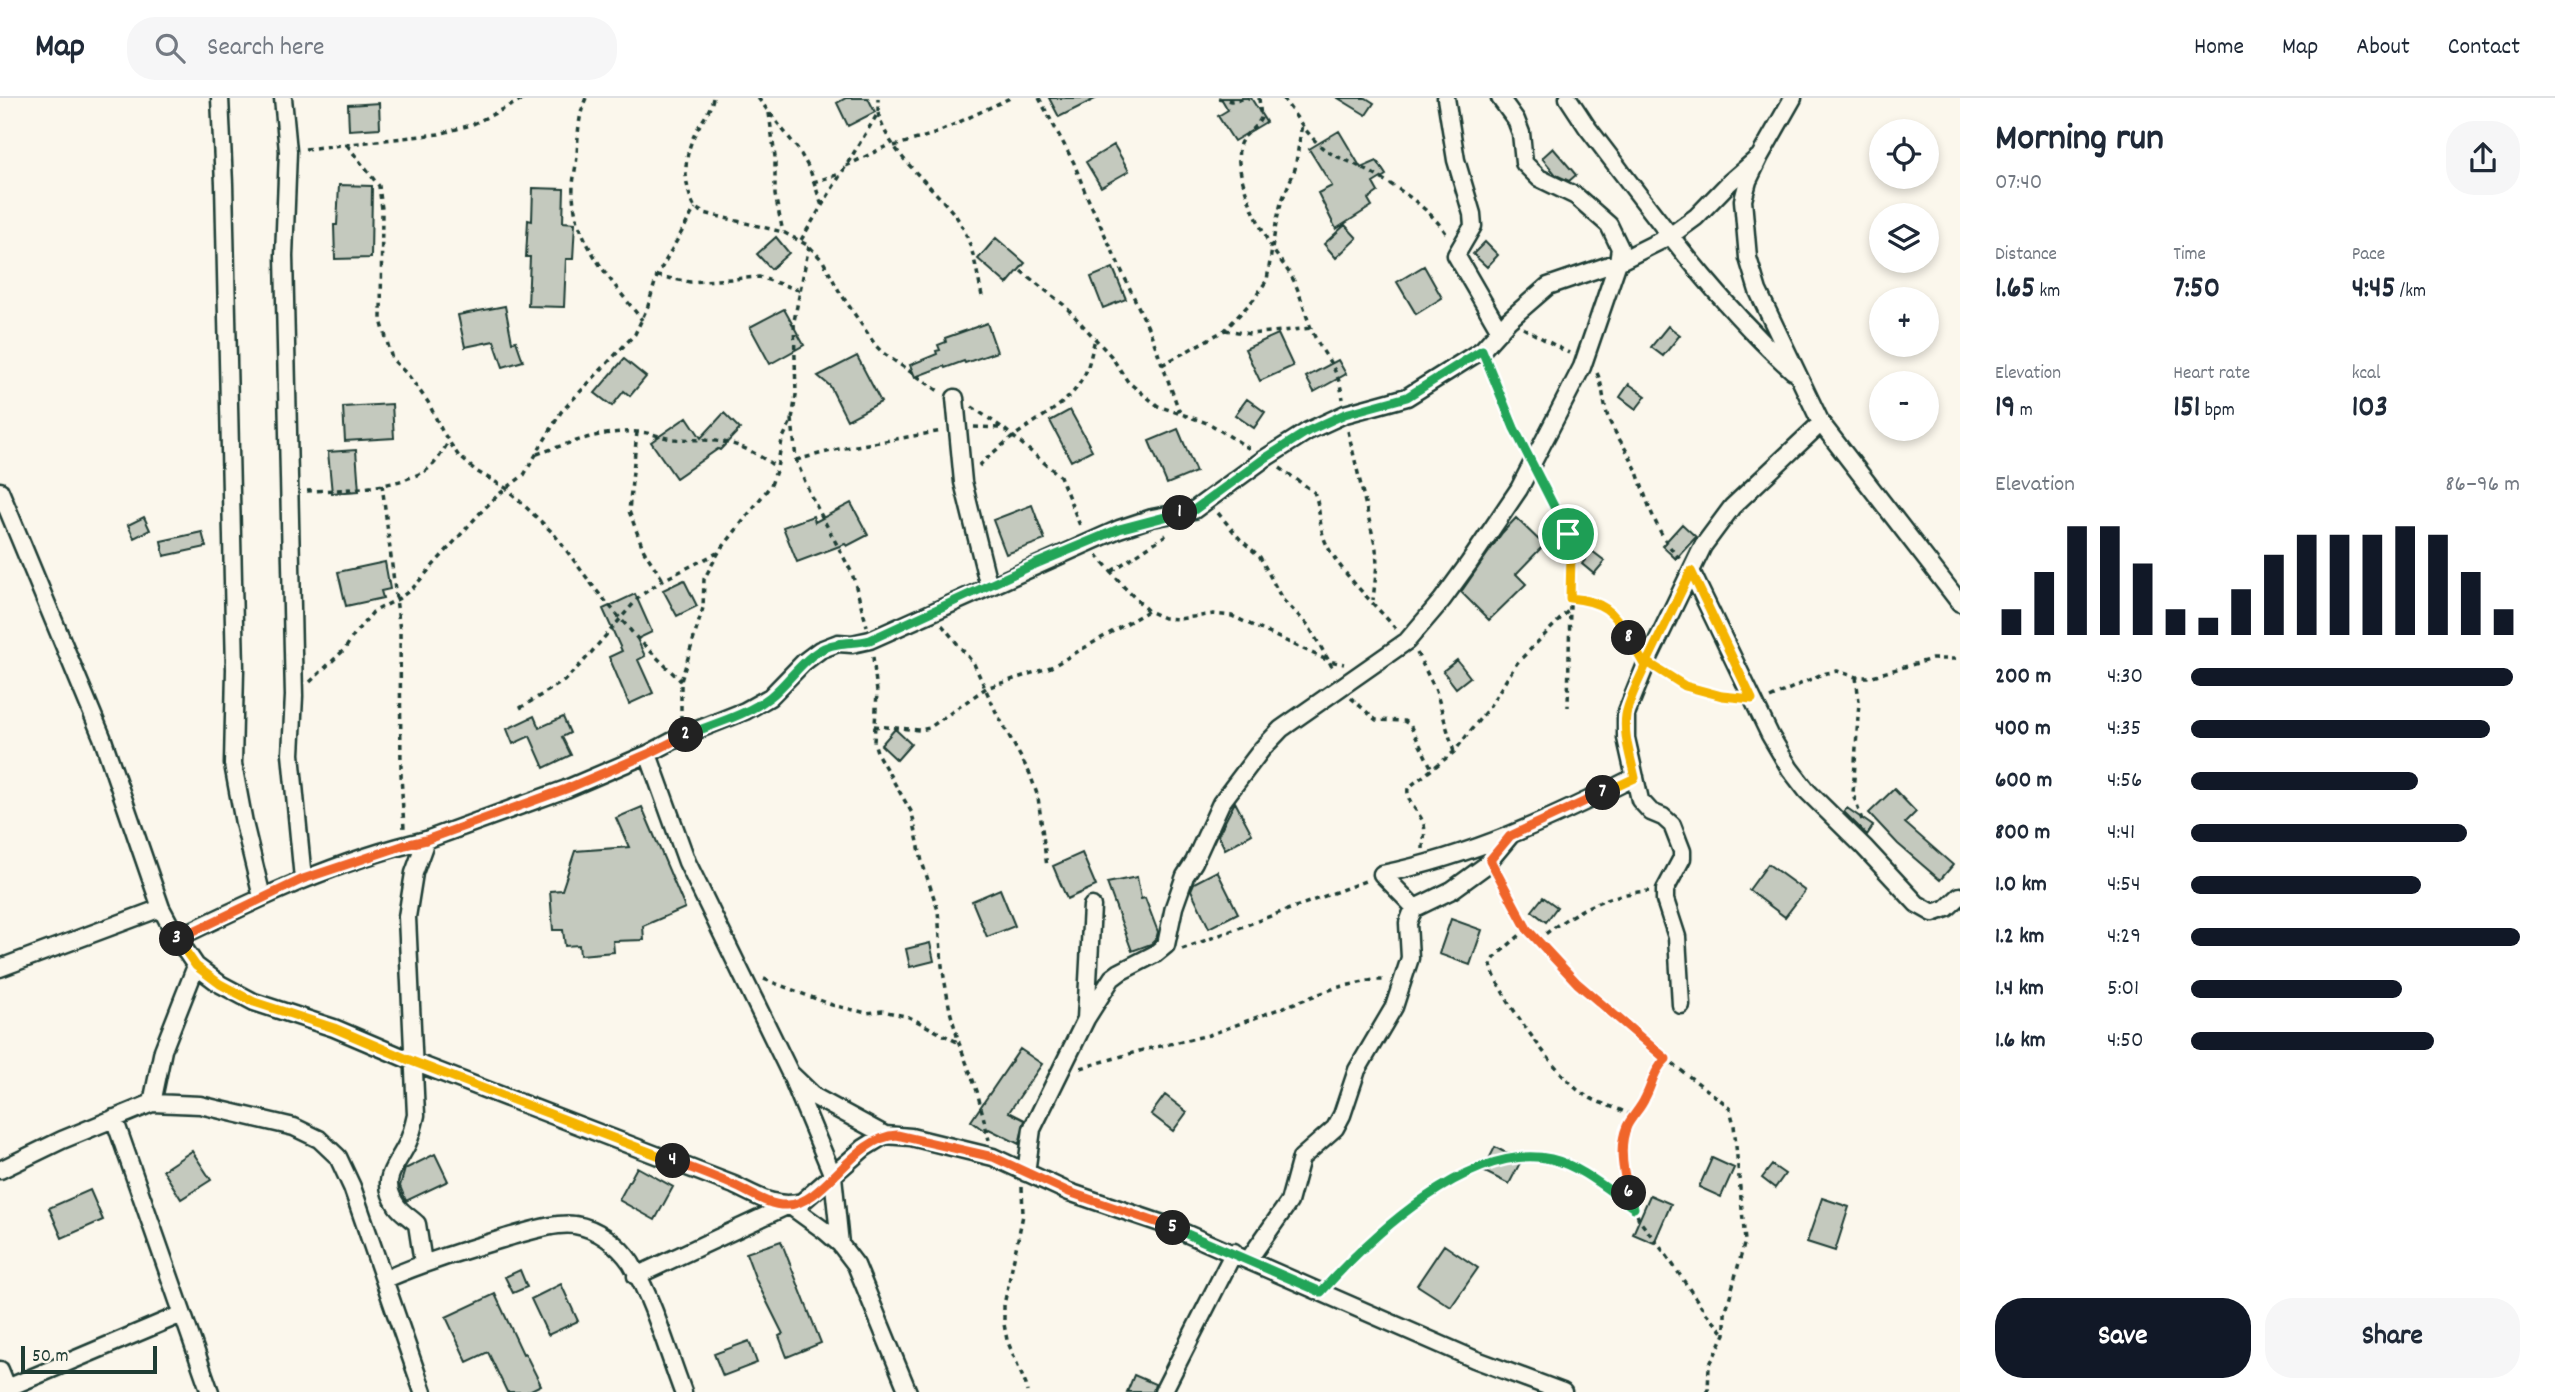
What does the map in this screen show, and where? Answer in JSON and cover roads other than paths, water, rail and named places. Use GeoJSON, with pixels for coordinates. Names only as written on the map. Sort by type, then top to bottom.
{"type":"FeatureCollection","features":[{"type":"Feature","properties":{"kind":"street"},"geometry":{"type":"LineString","coordinates":[[220,98],[225,184],[234,642],[233,764],[262,897]]}},
{"type":"Feature","properties":{"kind":"street"},"geometry":{"type":"LineString","coordinates":[[283,98],[288,151],[284,256],[294,696],[291,754],[303,879]]}},
{"type":"Feature","properties":{"kind":"street"},"geometry":{"type":"LineString","coordinates":[[1446,98],[1455,160],[1472,214],[1473,226],[1457,251],[1457,261],[1505,325]]}},
{"type":"Feature","properties":{"kind":"street"},"geometry":{"type":"LineString","coordinates":[[1026,1173],[1032,1129],[1038,1113],[1062,1072],[1086,1020],[1112,978],[1162,950],[1168,941],[1179,889],[1221,803],[1262,749],[1281,729],[1407,641],[1469,564],[1519,489],[1585,360],[1618,262],[1620,248],[1609,225],[1576,196],[1539,178],[1524,163],[1521,133],[1516,120],[1500,98]]}},
{"type":"Feature","properties":{"kind":"street"},"geometry":{"type":"LineString","coordinates":[[1568,98],[1670,236],[1726,305],[1757,339],[1798,376]]}},
{"type":"Feature","properties":{"kind":"street"},"geometry":{"type":"LineString","coordinates":[[1793,98],[1760,156],[1748,181],[1743,200],[1748,258],[1758,291],[1821,423],[1960,603]]}},
{"type":"Feature","properties":{"kind":"street"},"geometry":{"type":"LineString","coordinates":[[177,939],[303,879],[426,840],[566,789],[648,754],[682,736],[745,711],[770,697],[804,662],[820,650],[838,643],[852,644],[870,640],[1033,565],[1119,529],[1152,518],[1194,510],[1308,431],[1345,414],[1407,397],[1482,350],[1548,286],[1618,262],[1670,236],[1696,218],[1728,183],[1760,156]]}},
{"type":"Feature","properties":{"kind":"street"},"geometry":{"type":"LineString","coordinates":[[955,398],[963,482],[989,587]]}},
{"type":"Feature","properties":{"kind":"street"},"geometry":{"type":"LineString","coordinates":[[1681,1005],[1677,937],[1665,900],[1665,890],[1682,858],[1681,845],[1672,825],[1651,813],[1640,800],[1626,738],[1626,714],[1646,664],[1703,546],[1732,507],[1821,423]]}},
{"type":"Feature","properties":{"kind":"street"},"geometry":{"type":"LineString","coordinates":[[0,491],[102,737],[161,908],[177,939],[196,966],[220,984],[254,1002],[334,1028],[414,1062],[734,1185],[775,1204],[789,1205],[840,1244],[856,1265],[908,1392]]}},
{"type":"Feature","properties":{"kind":"street"},"geometry":{"type":"LineString","coordinates":[[1691,571],[1770,736],[1807,791],[1917,904],[1933,913],[1947,908],[1960,896]]}},
{"type":"Feature","properties":{"kind":"street"},"geometry":{"type":"LineString","coordinates":[[648,754],[687,862],[790,1073],[833,1176],[840,1244]]}},
{"type":"Feature","properties":{"kind":"street"},"geometry":{"type":"LineString","coordinates":[[1415,908],[1382,874],[1423,866],[1510,836],[1635,778]]}},
{"type":"Feature","properties":{"kind":"street"},"geometry":{"type":"LineString","coordinates":[[1249,1259],[1289,1202],[1301,1158],[1335,1128],[1357,1070],[1385,1026],[1403,986],[1410,958],[1408,923],[1415,908],[1451,890],[1490,860],[1510,836]]}},
{"type":"Feature","properties":{"kind":"street"},"geometry":{"type":"LineString","coordinates":[[423,1263],[417,1224],[399,1209],[388,1180],[389,1171],[410,1139],[416,1115],[407,917],[414,873],[426,840]]}},
{"type":"Feature","properties":{"kind":"street"},"geometry":{"type":"LineString","coordinates":[[1086,1020],[1092,906]]}},
{"type":"Feature","properties":{"kind":"street"},"geometry":{"type":"LineString","coordinates":[[0,968],[161,908]]}},
{"type":"Feature","properties":{"kind":"street"},"geometry":{"type":"LineString","coordinates":[[152,1103],[163,1050],[196,966]]}},
{"type":"Feature","properties":{"kind":"street"},"geometry":{"type":"LineString","coordinates":[[790,1073],[815,1097],[885,1135],[911,1137],[993,1157],[1069,1192],[1169,1226],[1234,1252],[1474,1359],[1563,1392]]}},
{"type":"Feature","properties":{"kind":"street"},"geometry":{"type":"LineString","coordinates":[[0,1170],[152,1103],[200,1105],[293,1127],[319,1139],[338,1157],[352,1188],[424,1392]]}},
{"type":"Feature","properties":{"kind":"street"},"geometry":{"type":"LineString","coordinates":[[114,1118],[210,1392]]}},
{"type":"Feature","properties":{"kind":"street"},"geometry":{"type":"LineString","coordinates":[[636,1276],[789,1205],[802,1202],[864,1148],[885,1135]]}},
{"type":"Feature","properties":{"kind":"street"},"geometry":{"type":"LineString","coordinates":[[386,1279],[423,1263],[541,1228],[575,1224],[607,1237],[630,1262],[683,1392]]}},
{"type":"Feature","properties":{"kind":"street"},"geometry":{"type":"LineString","coordinates":[[1163,1392],[1234,1252]]}},
{"type":"Feature","properties":{"kind":"street"},"geometry":{"type":"LineString","coordinates":[[0,1370],[5,1390],[181,1314]]}}]}
